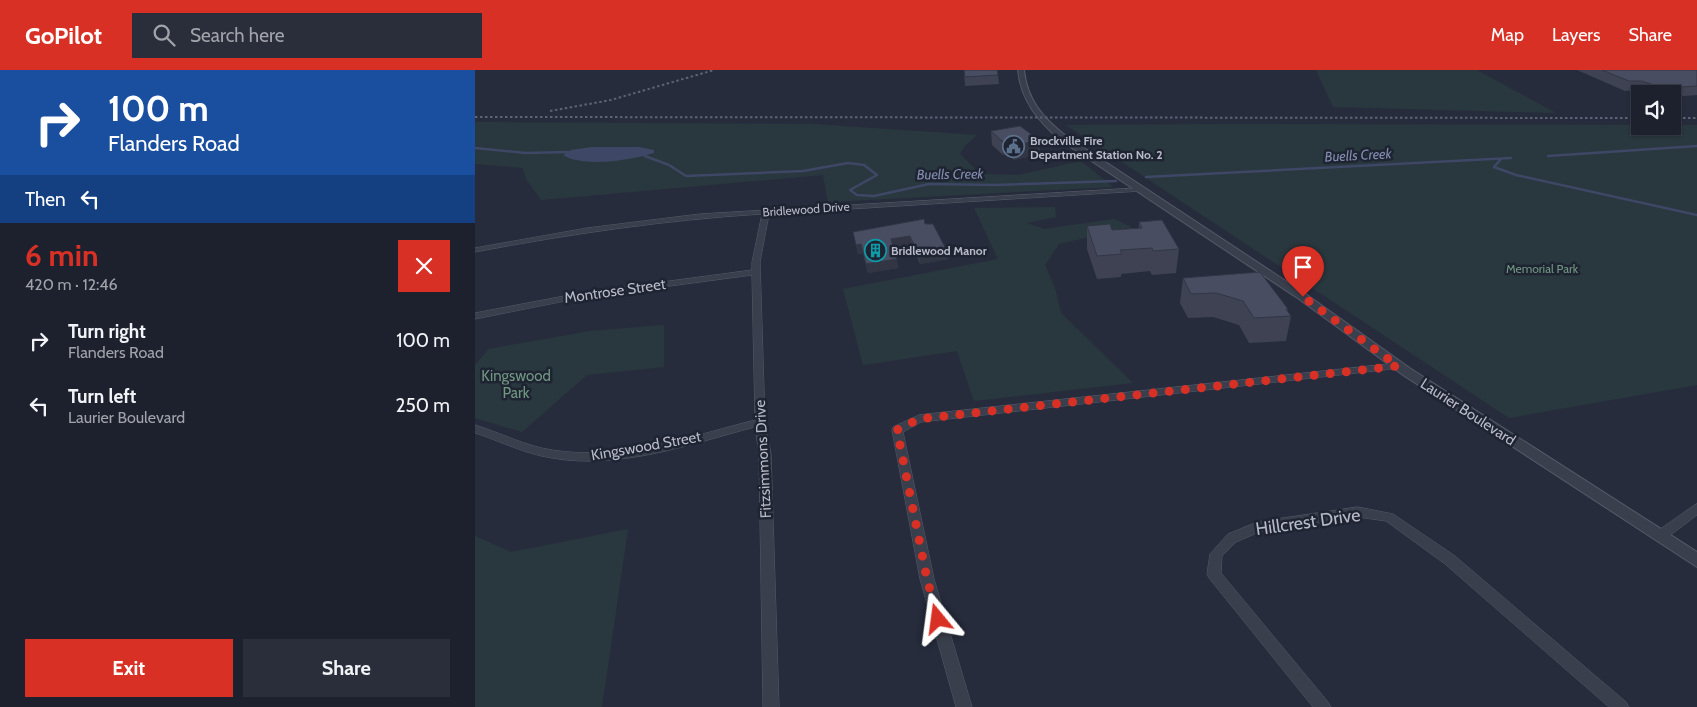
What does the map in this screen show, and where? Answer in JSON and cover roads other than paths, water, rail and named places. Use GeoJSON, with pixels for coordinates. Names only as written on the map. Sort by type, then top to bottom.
{"type":"FeatureCollection","features":[{"type":"Feature","properties":{"kind":"street","name":"Laurier Boulevard"},"geometry":{"type":"LineString","coordinates":[[1021,70],[1023,90],[1039,117],[1063,138],[1303,297],[1398,366],[1697,560]]}},
{"type":"Feature","properties":{"kind":"street","name":"Bridlewood Drive"},"geometry":{"type":"LineString","coordinates":[[475,250],[554,234],[630,223],[766,212],[1139,190]]}},
{"type":"Feature","properties":{"kind":"street","name":"Fitzsimmons Drive"},"geometry":{"type":"LineString","coordinates":[[766,212],[756,262],[760,422],[765,454],[771,707]]}},
{"type":"Feature","properties":{"kind":"street","name":"Montrose Street"},"geometry":{"type":"LineString","coordinates":[[475,316],[516,306],[593,292],[757,272]]}},
{"type":"Feature","properties":{"kind":"street"},"geometry":{"type":"LineString","coordinates":[[964,707],[927,579],[897,430],[919,419],[1398,366]]}},
{"type":"Feature","properties":{"kind":"street","name":"Kingswood Street"},"geometry":{"type":"LineString","coordinates":[[475,429],[551,454],[595,458],[656,447],[760,422]]}},
{"type":"Feature","properties":{"kind":"street"},"geometry":{"type":"LineString","coordinates":[[1660,536],[1697,509]]}},
{"type":"Feature","properties":{"kind":"street","name":"Hillcrest Drive"},"geometry":{"type":"LineString","coordinates":[[1323,707],[1214,574],[1216,554],[1232,538],[1257,527],[1358,512],[1389,517],[1450,560],[1621,707]]}},
{"type":"Feature","properties":{"kind":"water"},"geometry":{"type":"Polygon","coordinates":[[[592,147],[639,147],[654,150],[654,153],[608,162],[583,161],[563,155],[571,150],[592,147]]]}},
{"type":"Feature","properties":{"kind":"waterway","name":"Buells Creek"},"geometry":{"type":"LineString","coordinates":[[1548,156],[1697,146]]}},
{"type":"Feature","properties":{"kind":"waterway"},"geometry":{"type":"LineString","coordinates":[[475,148],[526,153],[568,152]]}},
{"type":"Feature","properties":{"kind":"waterway","name":"Buells Creek"},"geometry":{"type":"LineString","coordinates":[[645,156],[669,165],[686,176],[803,171],[848,163],[864,165],[877,175],[850,190],[857,195],[874,196],[929,184],[996,185],[1116,181]]}},
{"type":"Feature","properties":{"kind":"waterway","name":"Buells Creek"},"geometry":{"type":"LineString","coordinates":[[1146,177],[1511,158]]}},
{"type":"Feature","properties":{"kind":"waterway"},"geometry":{"type":"LineString","coordinates":[[1501,159],[1494,167],[1516,175],[1697,215]]}},
{"type":"Feature","properties":{"kind":"railway"},"geometry":{"type":"LineString","coordinates":[[550,111],[611,100],[714,70]]}},
{"type":"Feature","properties":{"kind":"railway"},"geometry":{"type":"LineString","coordinates":[[475,117],[1631,118]]}},
{"type":"Feature","properties":{"kind":"railway"},"geometry":{"type":"LineString","coordinates":[[1681,118],[1697,118]]}},
{"type":"Feature","properties":{"kind":"place","name":"Brockville Fire Department Station No. 2"},"geometry":{"type":"Point","coordinates":[1014,147]}},
{"type":"Feature","properties":{"kind":"place","name":"Bridlewood Manor"},"geometry":{"type":"Point","coordinates":[875,250]}},
{"type":"Feature","properties":{"kind":"park label","name":"Memorial Park"},"geometry":{"type":"Point","coordinates":[1542,268]}},
{"type":"Feature","properties":{"kind":"park label","name":"Kingswood Park"},"geometry":{"type":"Point","coordinates":[516,384]}}]}
